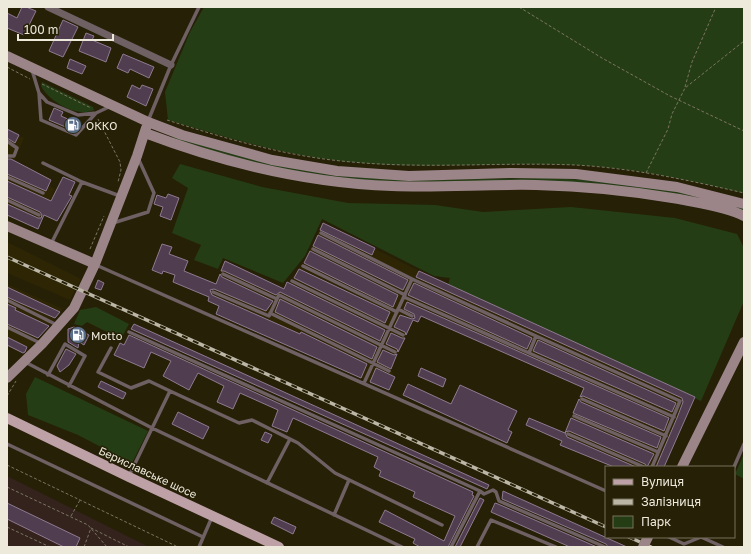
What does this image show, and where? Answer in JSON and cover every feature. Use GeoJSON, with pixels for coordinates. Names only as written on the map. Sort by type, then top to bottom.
{"type":"FeatureCollection","features":[{"type":"Feature","properties":{"kind":"main road","name":"Бериславське шосе"},"geometry":{"type":"LineString","coordinates":[[7,418],[129,478],[279,547]]}},
{"type":"Feature","properties":{"kind":"street"},"geometry":{"type":"LineString","coordinates":[[48,7],[171,65]]}},
{"type":"Feature","properties":{"kind":"street"},"geometry":{"type":"LineString","coordinates":[[7,56],[111,106],[149,118],[182,135],[249,154],[337,171],[415,176],[526,173],[576,174],[677,187],[744,204]]}},
{"type":"Feature","properties":{"kind":"street"},"geometry":{"type":"LineString","coordinates":[[12,379],[24,362],[74,308],[95,264],[112,223],[118,195],[137,156],[149,118]]}},
{"type":"Feature","properties":{"kind":"street"},"geometry":{"type":"LineString","coordinates":[[145,133],[178,146],[236,163],[323,180],[412,187],[508,185],[591,187],[672,198],[744,216]]}},
{"type":"Feature","properties":{"kind":"street"},"geometry":{"type":"LineString","coordinates":[[7,226],[95,264]]}},
{"type":"Feature","properties":{"kind":"street"},"geometry":{"type":"LineString","coordinates":[[682,466],[744,342]]}},
{"type":"Feature","properties":{"kind":"street"},"geometry":{"type":"LineString","coordinates":[[643,547],[648,538]]}},
{"type":"Feature","properties":{"kind":"lane"},"geometry":{"type":"LineString","coordinates":[[149,118],[171,65],[199,7]]}},
{"type":"Feature","properties":{"kind":"lane"},"geometry":{"type":"LineString","coordinates":[[32,67],[38,93],[41,120],[76,135],[96,113]]}},
{"type":"Feature","properties":{"kind":"lane"},"geometry":{"type":"LineString","coordinates":[[38,93],[48,102],[78,115],[96,113],[111,106]]}},
{"type":"Feature","properties":{"kind":"lane"},"geometry":{"type":"LineString","coordinates":[[7,141],[17,148],[14,156],[7,156]]}},
{"type":"Feature","properties":{"kind":"lane"},"geometry":{"type":"LineString","coordinates":[[112,223],[148,212],[154,193],[137,156]]}},
{"type":"Feature","properties":{"kind":"lane"},"geometry":{"type":"LineString","coordinates":[[43,164],[82,182],[118,195]]}},
{"type":"Feature","properties":{"kind":"lane"},"geometry":{"type":"LineString","coordinates":[[7,177],[43,193]]}},
{"type":"Feature","properties":{"kind":"lane"},"geometry":{"type":"LineString","coordinates":[[51,245],[82,182]]}},
{"type":"Feature","properties":{"kind":"lane"},"geometry":{"type":"LineString","coordinates":[[7,200],[40,215]]}},
{"type":"Feature","properties":{"kind":"lane"},"geometry":{"type":"LineString","coordinates":[[321,234],[412,279],[680,401],[652,466]]}},
{"type":"Feature","properties":{"kind":"lane"},"geometry":{"type":"LineString","coordinates":[[313,249],[405,296],[674,417]]}},
{"type":"Feature","properties":{"kind":"lane"},"geometry":{"type":"LineString","coordinates":[[95,264],[605,492]]}},
{"type":"Feature","properties":{"kind":"lane"},"geometry":{"type":"LineString","coordinates":[[303,266],[398,311],[412,316]]}},
{"type":"Feature","properties":{"kind":"lane"},"geometry":{"type":"LineString","coordinates":[[223,274],[277,299]]}},
{"type":"Feature","properties":{"kind":"lane"},"geometry":{"type":"LineString","coordinates":[[364,383],[412,279]]}},
{"type":"Feature","properties":{"kind":"lane"},"geometry":{"type":"LineString","coordinates":[[292,281],[403,335]]}},
{"type":"Feature","properties":{"kind":"lane"},"geometry":{"type":"LineString","coordinates":[[214,292],[269,316],[279,295],[395,352]]}},
{"type":"Feature","properties":{"kind":"lane"},"geometry":{"type":"LineString","coordinates":[[7,300],[58,325]]}},
{"type":"Feature","properties":{"kind":"lane"},"geometry":{"type":"LineString","coordinates":[[270,313],[389,371]]}},
{"type":"Feature","properties":{"kind":"lane"},"geometry":{"type":"LineString","coordinates":[[7,327],[42,344]]}},
{"type":"Feature","properties":{"kind":"lane"},"geometry":{"type":"LineString","coordinates":[[129,332],[484,494],[493,490],[496,492],[499,501],[605,547]]}},
{"type":"Feature","properties":{"kind":"lane"},"geometry":{"type":"LineString","coordinates":[[529,353],[536,336]]}},
{"type":"Feature","properties":{"kind":"lane"},"geometry":{"type":"LineString","coordinates":[[48,375],[65,344],[85,356],[69,386]]}},
{"type":"Feature","properties":{"kind":"lane"},"geometry":{"type":"LineString","coordinates":[[111,348],[98,372],[131,388],[149,381],[239,424],[252,420],[298,443],[335,473],[442,525]]}},
{"type":"Feature","properties":{"kind":"lane"},"geometry":{"type":"LineString","coordinates":[[24,362],[152,428],[402,547]]}},
{"type":"Feature","properties":{"kind":"lane"},"geometry":{"type":"LineString","coordinates":[[129,478],[170,391]]}},
{"type":"Feature","properties":{"kind":"lane"},"geometry":{"type":"LineString","coordinates":[[582,399],[666,436]]}},
{"type":"Feature","properties":{"kind":"lane"},"geometry":{"type":"LineString","coordinates":[[574,416],[658,452]]}},
{"type":"Feature","properties":{"kind":"lane"},"geometry":{"type":"LineString","coordinates":[[568,434],[642,466]]}},
{"type":"Feature","properties":{"kind":"lane"},"geometry":{"type":"LineString","coordinates":[[267,483],[290,439]]}},
{"type":"Feature","properties":{"kind":"lane"},"geometry":{"type":"LineString","coordinates":[[7,444],[204,537]]}},
{"type":"Feature","properties":{"kind":"lane"},"geometry":{"type":"LineString","coordinates":[[734,466],[744,444]]}},
{"type":"Feature","properties":{"kind":"lane"},"geometry":{"type":"LineString","coordinates":[[334,515],[349,480]]}},
{"type":"Feature","properties":{"kind":"lane"},"geometry":{"type":"LineString","coordinates":[[451,547],[480,491]]}},
{"type":"Feature","properties":{"kind":"lane"},"geometry":{"type":"LineString","coordinates":[[199,547],[213,516]]}},
{"type":"Feature","properties":{"kind":"lane"},"geometry":{"type":"LineString","coordinates":[[477,547],[491,520],[556,547]]}},
{"type":"Feature","properties":{"kind":"lane"},"geometry":{"type":"LineString","coordinates":[[671,538],[684,544],[699,538]]}},
{"type":"Feature","properties":{"kind":"lane"},"geometry":{"type":"LineString","coordinates":[[703,538],[724,547]]}},
{"type":"Feature","properties":{"kind":"path"},"geometry":{"type":"LineString","coordinates":[[519,7],[602,58],[680,101],[744,131]]}},
{"type":"Feature","properties":{"kind":"path"},"geometry":{"type":"LineString","coordinates":[[646,173],[668,129],[672,114],[680,101],[692,62],[716,7]]}},
{"type":"Feature","properties":{"kind":"path"},"geometry":{"type":"LineString","coordinates":[[685,88],[744,41]]}},
{"type":"Feature","properties":{"kind":"path"},"geometry":{"type":"LineString","coordinates":[[7,67],[89,106],[96,113],[120,162],[122,170],[118,195]]}},
{"type":"Feature","properties":{"kind":"path"},"geometry":{"type":"LineString","coordinates":[[149,118],[245,143],[304,156],[350,162],[415,166],[517,164],[576,165],[677,177],[744,193]]}},
{"type":"Feature","properties":{"kind":"path"},"geometry":{"type":"LineString","coordinates":[[90,249],[105,214]]}},
{"type":"Feature","properties":{"kind":"path"},"geometry":{"type":"LineString","coordinates":[[7,396],[12,379]]}},
{"type":"Feature","properties":{"kind":"path"},"geometry":{"type":"LineString","coordinates":[[7,465],[178,547]]}},
{"type":"Feature","properties":{"kind":"path"},"geometry":{"type":"LineString","coordinates":[[7,488],[88,524],[107,547]]}},
{"type":"Feature","properties":{"kind":"path"},"geometry":{"type":"LineString","coordinates":[[71,517],[80,500]]}},
{"type":"Feature","properties":{"kind":"path"},"geometry":{"type":"LineString","coordinates":[[7,527],[50,547]]}},
{"type":"Feature","properties":{"kind":"path"},"geometry":{"type":"LineString","coordinates":[[84,547],[91,528]]}},
{"type":"Feature","properties":{"kind":"path"},"geometry":{"type":"LineString","coordinates":[[91,528],[129,547]]}},
{"type":"Feature","properties":{"kind":"shaded area"},"geometry":{"type":"Polygon","coordinates":[[[7,129],[24,138],[14,162],[51,180],[48,185],[55,189],[38,229],[7,215],[7,129]]]}},
{"type":"Feature","properties":{"kind":"shaded area"},"geometry":{"type":"Polygon","coordinates":[[[323,223],[419,271],[695,397],[664,466],[612,466],[560,445],[583,388],[421,316],[418,322],[413,321],[391,370],[395,377],[389,390],[216,314],[219,306],[208,301],[225,261],[284,289],[304,262],[323,223]]]}},
{"type":"Feature","properties":{"kind":"shaded area"},"geometry":{"type":"Polygon","coordinates":[[[7,242],[81,279],[70,300],[7,273],[7,242]]]}},
{"type":"Feature","properties":{"kind":"shaded area"},"geometry":{"type":"Polygon","coordinates":[[[7,284],[63,309],[31,346],[27,347],[24,353],[7,345],[7,284]]]}},
{"type":"Feature","properties":{"kind":"shaded area"},"geometry":{"type":"Polygon","coordinates":[[[7,476],[149,547],[7,547],[7,476]]]}},
{"type":"Feature","properties":{"kind":"green space"},"geometry":{"type":"Polygon","coordinates":[[[204,7],[744,7],[744,193],[639,171],[596,166],[546,164],[434,166],[350,162],[258,146],[168,120],[165,92],[190,32],[204,7]]]}},
{"type":"Feature","properties":{"kind":"green space"},"geometry":{"type":"Polygon","coordinates":[[[42,82],[93,107],[94,110],[80,112],[64,107],[50,98],[41,86],[42,82]]]}},
{"type":"Feature","properties":{"kind":"green space"},"geometry":{"type":"Polygon","coordinates":[[[172,136],[216,149],[411,180],[544,178],[591,180],[688,193],[744,207],[744,211],[702,200],[481,183],[355,181],[263,166],[173,139],[172,136]]]}},
{"type":"Feature","properties":{"kind":"green space"},"geometry":{"type":"Polygon","coordinates":[[[180,164],[262,187],[348,203],[435,205],[483,212],[571,207],[675,218],[737,234],[744,248],[744,301],[701,401],[448,285],[450,278],[434,276],[322,219],[305,256],[283,283],[223,258],[218,269],[194,260],[201,245],[172,233],[188,188],[172,178],[180,164]]]}},
{"type":"Feature","properties":{"kind":"green space"},"geometry":{"type":"Polygon","coordinates":[[[96,307],[129,324],[121,339],[87,322],[82,326],[74,324],[80,310],[96,307]]]}},
{"type":"Feature","properties":{"kind":"green space"},"geometry":{"type":"Polygon","coordinates":[[[35,377],[148,431],[132,463],[78,435],[28,415],[26,394],[35,377]]]}},
{"type":"Feature","properties":{"kind":"green space"},"geometry":{"type":"Polygon","coordinates":[[[744,454],[744,479],[735,474],[744,454]]]}},
{"type":"Feature","properties":{"kind":"building"},"geometry":{"type":"Polygon","coordinates":[[[22,7],[36,11],[24,35],[7,28],[7,13],[17,18],[22,7]]]}},
{"type":"Feature","properties":{"kind":"building"},"geometry":{"type":"Polygon","coordinates":[[[63,20],[78,27],[63,57],[49,51],[63,20]]]}},
{"type":"Feature","properties":{"kind":"building"},"geometry":{"type":"Polygon","coordinates":[[[86,33],[94,36],[92,40],[111,48],[106,62],[79,51],[86,33]]]}},
{"type":"Feature","properties":{"kind":"building"},"geometry":{"type":"Polygon","coordinates":[[[123,54],[154,67],[149,78],[130,69],[128,73],[117,68],[123,54]]]}},
{"type":"Feature","properties":{"kind":"building"},"geometry":{"type":"Polygon","coordinates":[[[70,59],[86,66],[82,74],[67,68],[70,59]]]}},
{"type":"Feature","properties":{"kind":"building"},"geometry":{"type":"Polygon","coordinates":[[[132,85],[140,89],[142,85],[153,89],[146,106],[127,97],[132,85]]]}},
{"type":"Feature","properties":{"kind":"building"},"geometry":{"type":"Polygon","coordinates":[[[54,108],[63,112],[61,116],[70,120],[71,117],[79,121],[75,131],[49,120],[54,108]]]}},
{"type":"Feature","properties":{"kind":"building"},"geometry":{"type":"Polygon","coordinates":[[[7,129],[19,135],[15,143],[7,138],[7,129]]]}},
{"type":"Feature","properties":{"kind":"building"},"geometry":{"type":"Polygon","coordinates":[[[7,159],[11,159],[51,180],[46,191],[7,174],[7,159]]]}},
{"type":"Feature","properties":{"kind":"building"},"geometry":{"type":"Polygon","coordinates":[[[63,177],[75,182],[69,195],[72,196],[57,221],[44,215],[38,229],[7,215],[7,204],[38,218],[41,218],[42,215],[40,212],[7,197],[7,181],[51,201],[63,177]]]}},
{"type":"Feature","properties":{"kind":"building"},"geometry":{"type":"Polygon","coordinates":[[[168,194],[179,198],[171,220],[160,216],[163,207],[154,204],[157,195],[166,198],[168,194]]]}},
{"type":"Feature","properties":{"kind":"building"},"geometry":{"type":"Polygon","coordinates":[[[323,223],[375,248],[372,255],[320,230],[323,223]]]}},
{"type":"Feature","properties":{"kind":"building"},"geometry":{"type":"Polygon","coordinates":[[[318,235],[408,280],[403,290],[313,246],[318,235]]]}},
{"type":"Feature","properties":{"kind":"building"},"geometry":{"type":"Polygon","coordinates":[[[162,244],[172,247],[169,254],[188,261],[184,271],[216,284],[220,274],[222,277],[273,301],[266,311],[214,289],[210,290],[212,295],[300,334],[301,332],[367,364],[361,378],[216,314],[219,306],[208,301],[209,297],[173,282],[175,275],[163,271],[162,274],[152,270],[162,244]]]}},
{"type":"Feature","properties":{"kind":"building"},"geometry":{"type":"Polygon","coordinates":[[[310,251],[398,295],[393,307],[304,263],[310,251]]]}},
{"type":"Feature","properties":{"kind":"building"},"geometry":{"type":"Polygon","coordinates":[[[225,261],[284,289],[287,282],[385,330],[380,341],[280,292],[276,295],[221,271],[225,261]]]}},
{"type":"Feature","properties":{"kind":"building"},"geometry":{"type":"Polygon","coordinates":[[[299,269],[390,312],[385,323],[294,278],[299,269]]]}},
{"type":"Feature","properties":{"kind":"building"},"geometry":{"type":"Polygon","coordinates":[[[419,271],[695,397],[664,466],[656,466],[677,418],[683,402],[682,398],[416,277],[419,271]]]}},
{"type":"Feature","properties":{"kind":"building"},"geometry":{"type":"Polygon","coordinates":[[[98,280],[104,283],[101,290],[95,288],[98,280]]]}},
{"type":"Feature","properties":{"kind":"building"},"geometry":{"type":"Polygon","coordinates":[[[414,283],[532,338],[527,349],[408,295],[414,283]]]}},
{"type":"Feature","properties":{"kind":"building"},"geometry":{"type":"Polygon","coordinates":[[[7,287],[60,312],[55,318],[7,297],[7,287]]]}},
{"type":"Feature","properties":{"kind":"building"},"geometry":{"type":"Polygon","coordinates":[[[280,299],[377,347],[372,359],[275,312],[280,299]]]}},
{"type":"Feature","properties":{"kind":"building"},"geometry":{"type":"Polygon","coordinates":[[[407,302],[669,418],[664,431],[583,396],[580,397],[584,388],[421,316],[418,322],[413,320],[406,335],[405,332],[394,327],[400,315],[412,319],[415,318],[414,314],[404,309],[407,302]]]}},
{"type":"Feature","properties":{"kind":"building"},"geometry":{"type":"Polygon","coordinates":[[[7,304],[16,308],[15,310],[49,326],[38,338],[7,324],[7,304]]]}},
{"type":"Feature","properties":{"kind":"building"},"geometry":{"type":"Polygon","coordinates":[[[134,324],[489,485],[487,489],[131,329],[134,324]]]}},
{"type":"Feature","properties":{"kind":"building","name":"Motto"},"geometry":{"type":"Polygon","coordinates":[[[74,327],[89,335],[84,345],[79,342],[78,348],[68,342],[68,329],[74,327]]]}},
{"type":"Feature","properties":{"kind":"building"},"geometry":{"type":"Polygon","coordinates":[[[391,333],[405,338],[398,352],[397,349],[386,344],[391,333]]]}},
{"type":"Feature","properties":{"kind":"building"},"geometry":{"type":"Polygon","coordinates":[[[129,335],[473,492],[472,495],[474,496],[448,547],[420,547],[413,543],[415,539],[379,522],[385,510],[444,541],[455,516],[413,497],[415,492],[379,476],[381,471],[374,467],[378,457],[293,418],[287,432],[272,426],[278,410],[240,393],[233,409],[217,402],[224,386],[198,373],[189,390],[163,376],[171,361],[151,352],[144,368],[114,355],[120,343],[124,345],[129,335]]]}},
{"type":"Feature","properties":{"kind":"building"},"geometry":{"type":"Polygon","coordinates":[[[7,337],[27,347],[25,352],[23,353],[7,345],[7,337]]]}},
{"type":"Feature","properties":{"kind":"building"},"geometry":{"type":"Polygon","coordinates":[[[538,340],[676,403],[672,412],[533,351],[538,340]]]}},
{"type":"Feature","properties":{"kind":"building"},"geometry":{"type":"Polygon","coordinates":[[[66,349],[76,354],[69,365],[60,372],[57,366],[66,349]]]}},
{"type":"Feature","properties":{"kind":"building"},"geometry":{"type":"Polygon","coordinates":[[[383,350],[394,355],[397,354],[391,369],[377,362],[383,350]]]}},
{"type":"Feature","properties":{"kind":"building"},"geometry":{"type":"Polygon","coordinates":[[[376,368],[395,377],[389,390],[370,382],[376,368]]]}},
{"type":"Feature","properties":{"kind":"building"},"geometry":{"type":"Polygon","coordinates":[[[421,368],[446,379],[443,387],[418,376],[421,368]]]}},
{"type":"Feature","properties":{"kind":"building"},"geometry":{"type":"Polygon","coordinates":[[[101,381],[126,393],[123,399],[98,387],[101,381]]]}},
{"type":"Feature","properties":{"kind":"building"},"geometry":{"type":"Polygon","coordinates":[[[408,384],[451,404],[460,385],[517,411],[508,430],[512,432],[507,443],[403,395],[408,384]]]}},
{"type":"Feature","properties":{"kind":"building"},"geometry":{"type":"Polygon","coordinates":[[[579,399],[581,402],[661,437],[657,448],[573,413],[579,399]]]}},
{"type":"Feature","properties":{"kind":"building"},"geometry":{"type":"Polygon","coordinates":[[[178,412],[209,427],[203,439],[172,424],[178,412]]]}},
{"type":"Feature","properties":{"kind":"building"},"geometry":{"type":"Polygon","coordinates":[[[529,418],[565,432],[567,437],[634,466],[612,466],[560,445],[562,441],[526,425],[529,418]]]}},
{"type":"Feature","properties":{"kind":"building"},"geometry":{"type":"Polygon","coordinates":[[[571,418],[654,454],[646,466],[645,464],[569,431],[565,432],[571,418]]]}},
{"type":"Feature","properties":{"kind":"building"},"geometry":{"type":"Polygon","coordinates":[[[265,432],[272,435],[268,443],[261,440],[265,432]]]}},
{"type":"Feature","properties":{"kind":"building"},"geometry":{"type":"Polygon","coordinates":[[[503,491],[627,547],[608,547],[606,544],[502,499],[503,491]]]}},
{"type":"Feature","properties":{"kind":"building"},"geometry":{"type":"Polygon","coordinates":[[[480,498],[484,500],[460,547],[455,547],[480,498]]]}},
{"type":"Feature","properties":{"kind":"building"},"geometry":{"type":"Polygon","coordinates":[[[7,503],[80,538],[76,547],[64,547],[7,519],[7,503]]]}},
{"type":"Feature","properties":{"kind":"building"},"geometry":{"type":"Polygon","coordinates":[[[495,503],[597,547],[570,547],[491,512],[495,503]]]}},
{"type":"Feature","properties":{"kind":"building"},"geometry":{"type":"Polygon","coordinates":[[[274,517],[296,527],[293,534],[271,523],[274,517]]]}},
{"type":"Feature","properties":{"kind":"railway"},"geometry":{"type":"LineString","coordinates":[[7,257],[605,527]]}},
{"type":"Feature","properties":{"kind":"railway"},"geometry":{"type":"LineString","coordinates":[[631,538],[651,547]]}},
{"type":"Feature","properties":{"kind":"place","name":"ОККО"},"geometry":{"type":"Point","coordinates":[73,125]}},
{"type":"Feature","properties":{"kind":"place","name":"Motto"},"geometry":{"type":"Point","coordinates":[78,335]}}]}
